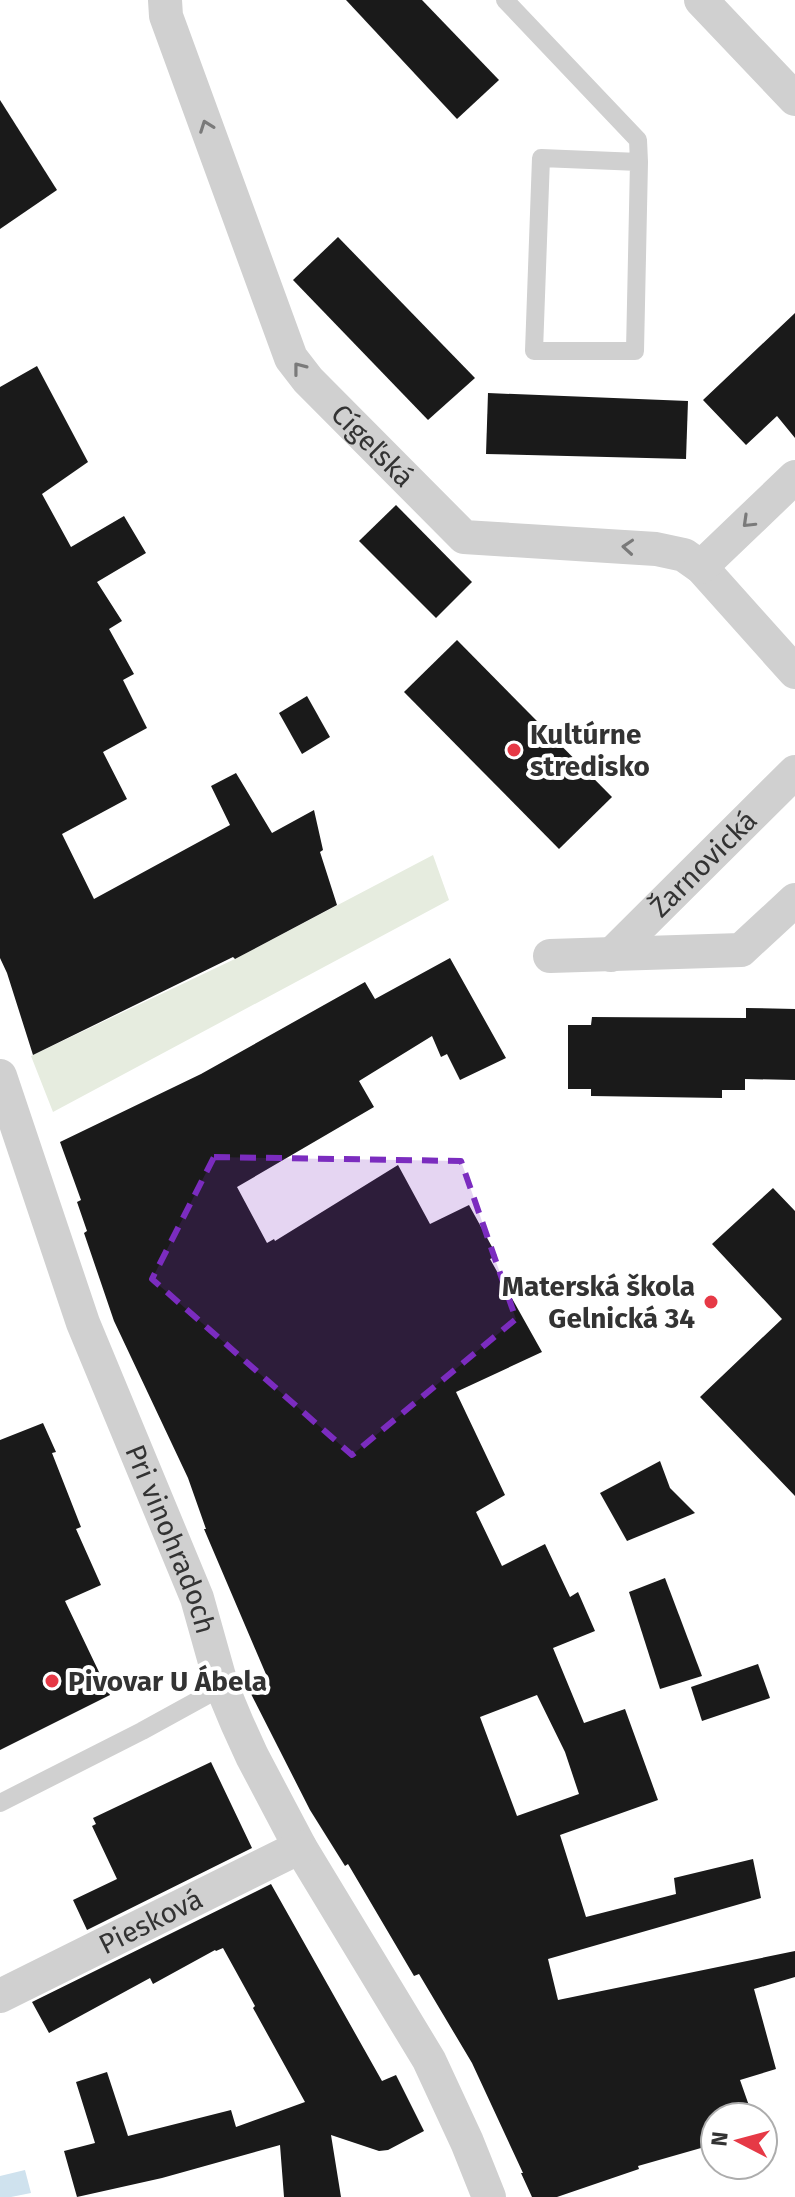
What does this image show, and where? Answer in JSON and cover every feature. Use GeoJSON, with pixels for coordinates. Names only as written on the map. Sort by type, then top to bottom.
{"type":"FeatureCollection","features":[{"type":"Feature","properties":{"kind":"street","name":"Cígeľská"},"geometry":{"type":"LineString","coordinates":[[165,0],[166,16],[287,348],[308,380],[464,537],[656,549],[684,555],[701,567]]}},
{"type":"Feature","properties":{"kind":"street"},"geometry":{"type":"LineString","coordinates":[[701,0],[795,99]]}},
{"type":"Feature","properties":{"kind":"street"},"geometry":{"type":"LineString","coordinates":[[795,477],[701,567],[795,672]]}},
{"type":"Feature","properties":{"kind":"street","name":"Žarnovická"},"geometry":{"type":"LineString","coordinates":[[611,955],[795,772]]}},
{"type":"Feature","properties":{"kind":"street","name":"Žarnovická"},"geometry":{"type":"LineString","coordinates":[[550,956],[741,950],[795,900]]}},
{"type":"Feature","properties":{"kind":"street","name":"Pri vinohradoch"},"geometry":{"type":"LineString","coordinates":[[0,1076],[83,1323],[197,1598],[222,1687],[252,1756],[300,1847],[429,2060],[489,2197]]}},
{"type":"Feature","properties":{"kind":"street","name":"Piesková"},"geometry":{"type":"LineString","coordinates":[[0,1996],[300,1847]]}},
{"type":"Feature","properties":{"kind":"lane"},"geometry":{"type":"LineString","coordinates":[[505,0],[638,140],[639,162],[635,351],[534,351],[541,158],[639,162]]}},
{"type":"Feature","properties":{"kind":"lane"},"geometry":{"type":"LineString","coordinates":[[0,1803],[222,1687]]}},
{"type":"Feature","properties":{"kind":"highlighted area"},"geometry":{"type":"Polygon","coordinates":[[[214,1157],[461,1161],[516,1319],[352,1455],[152,1279],[214,1157]]]}},
{"type":"Feature","properties":{"kind":"shaded area"},"geometry":{"type":"Polygon","coordinates":[[[433,855],[449,900],[53,1112],[31,1056],[239,957],[433,855]]]}},
{"type":"Feature","properties":{"kind":"water"},"geometry":{"type":"Polygon","coordinates":[[[25,2170],[31,2193],[0,2197],[0,2176],[25,2170]]]}},
{"type":"Feature","properties":{"kind":"building"},"geometry":{"type":"Polygon","coordinates":[[[346,0],[422,0],[499,80],[457,119],[346,0]]]}},
{"type":"Feature","properties":{"kind":"building"},"geometry":{"type":"Polygon","coordinates":[[[0,100],[57,190],[0,229],[0,100]]]}},
{"type":"Feature","properties":{"kind":"building"},"geometry":{"type":"Polygon","coordinates":[[[338,237],[475,378],[428,420],[293,280],[338,237]]]}},
{"type":"Feature","properties":{"kind":"building"},"geometry":{"type":"Polygon","coordinates":[[[795,313],[795,438],[777,416],[746,445],[703,400],[795,313]]]}},
{"type":"Feature","properties":{"kind":"building"},"geometry":{"type":"Polygon","coordinates":[[[37,366],[88,462],[42,494],[71,547],[124,516],[146,553],[97,582],[122,621],[109,629],[134,674],[123,680],[147,728],[103,752],[127,799],[62,834],[94,899],[230,825],[211,786],[236,773],[272,833],[314,810],[323,850],[320,852],[337,905],[235,959],[233,957],[33,1055],[0,958],[0,387],[37,366]]]}},
{"type":"Feature","properties":{"kind":"building"},"geometry":{"type":"Polygon","coordinates":[[[488,393],[688,401],[686,459],[486,454],[488,393]]]}},
{"type":"Feature","properties":{"kind":"building"},"geometry":{"type":"Polygon","coordinates":[[[396,505],[472,582],[436,618],[359,541],[396,505]]]}},
{"type":"Feature","properties":{"kind":"building","name":"Kultúrne stredisko"},"geometry":{"type":"Polygon","coordinates":[[[457,640],[612,797],[559,849],[404,692],[457,640]]]}},
{"type":"Feature","properties":{"kind":"building"},"geometry":{"type":"Polygon","coordinates":[[[307,696],[330,737],[302,754],[279,713],[307,696]]]}},
{"type":"Feature","properties":{"kind":"building"},"geometry":{"type":"Polygon","coordinates":[[[450,958],[506,1058],[460,1080],[447,1054],[441,1057],[432,1036],[359,1081],[374,1107],[237,1187],[267,1243],[398,1165],[430,1224],[469,1205],[497,1256],[490,1259],[542,1352],[456,1392],[505,1495],[476,1512],[502,1566],[545,1544],[570,1597],[578,1592],[595,1631],[553,1648],[584,1723],[625,1709],[658,1800],[560,1835],[586,1917],[676,1894],[674,1878],[753,1859],[761,1898],[548,1959],[558,2000],[795,1951],[795,1977],[754,1989],[776,2069],[740,2080],[747,2101],[699,2101],[699,2149],[638,2166],[639,2169],[557,2197],[532,2197],[472,2063],[419,1974],[414,1976],[348,1864],[345,1866],[310,1810],[248,1688],[268,1679],[204,1529],[188,1478],[114,1321],[84,1233],[87,1231],[77,1202],[81,1200],[60,1142],[201,1074],[365,982],[375,999],[450,958]],[[537,1695],[480,1717],[517,1816],[579,1794],[565,1752],[537,1695]]]}},
{"type":"Feature","properties":{"kind":"building"},"geometry":{"type":"Polygon","coordinates":[[[746,1008],[795,1009],[795,1080],[745,1079],[745,1090],[722,1090],[722,1098],[591,1096],[591,1089],[568,1089],[568,1025],[591,1025],[592,1017],[746,1018],[746,1008]]]}},
{"type":"Feature","properties":{"kind":"building"},"geometry":{"type":"Polygon","coordinates":[[[773,1188],[795,1211],[795,1496],[700,1397],[782,1319],[712,1244],[773,1188]]]}},
{"type":"Feature","properties":{"kind":"building"},"geometry":{"type":"Polygon","coordinates":[[[43,1423],[81,1527],[76,1529],[101,1585],[65,1601],[110,1695],[0,1750],[0,1440],[43,1423]]]}},
{"type":"Feature","properties":{"kind":"building"},"geometry":{"type":"Polygon","coordinates":[[[660,1461],[670,1488],[695,1513],[627,1541],[600,1493],[660,1461]]]}},
{"type":"Feature","properties":{"kind":"building"},"geometry":{"type":"Polygon","coordinates":[[[665,1578],[702,1676],[660,1689],[629,1592],[665,1578]]]}},
{"type":"Feature","properties":{"kind":"building"},"geometry":{"type":"Polygon","coordinates":[[[758,1664],[770,1698],[702,1721],[691,1687],[758,1664]]]}},
{"type":"Feature","properties":{"kind":"building"},"geometry":{"type":"Polygon","coordinates":[[[211,1762],[252,1848],[87,1930],[73,1900],[117,1879],[92,1826],[96,1824],[93,1818],[211,1762]]]}},
{"type":"Feature","properties":{"kind":"building"},"geometry":{"type":"Polygon","coordinates":[[[271,1884],[382,2081],[396,2075],[424,2131],[388,2150],[379,2151],[331,2135],[341,2197],[284,2197],[280,2145],[162,2178],[77,2197],[64,2151],[95,2143],[76,2082],[107,2072],[128,2136],[231,2110],[236,2127],[305,2102],[223,1948],[153,1984],[150,1978],[49,2033],[32,2002],[271,1884]]]}},
{"type":"Feature","properties":{"kind":"place","name":"Kultúrne stredisko"},"geometry":{"type":"Point","coordinates":[514,750]}},
{"type":"Feature","properties":{"kind":"place","name":"Materská škola Gelnická 34"},"geometry":{"type":"Point","coordinates":[711,1302]}},
{"type":"Feature","properties":{"kind":"place","name":"Pivovar U Ábela"},"geometry":{"type":"Point","coordinates":[52,1681]}}]}
